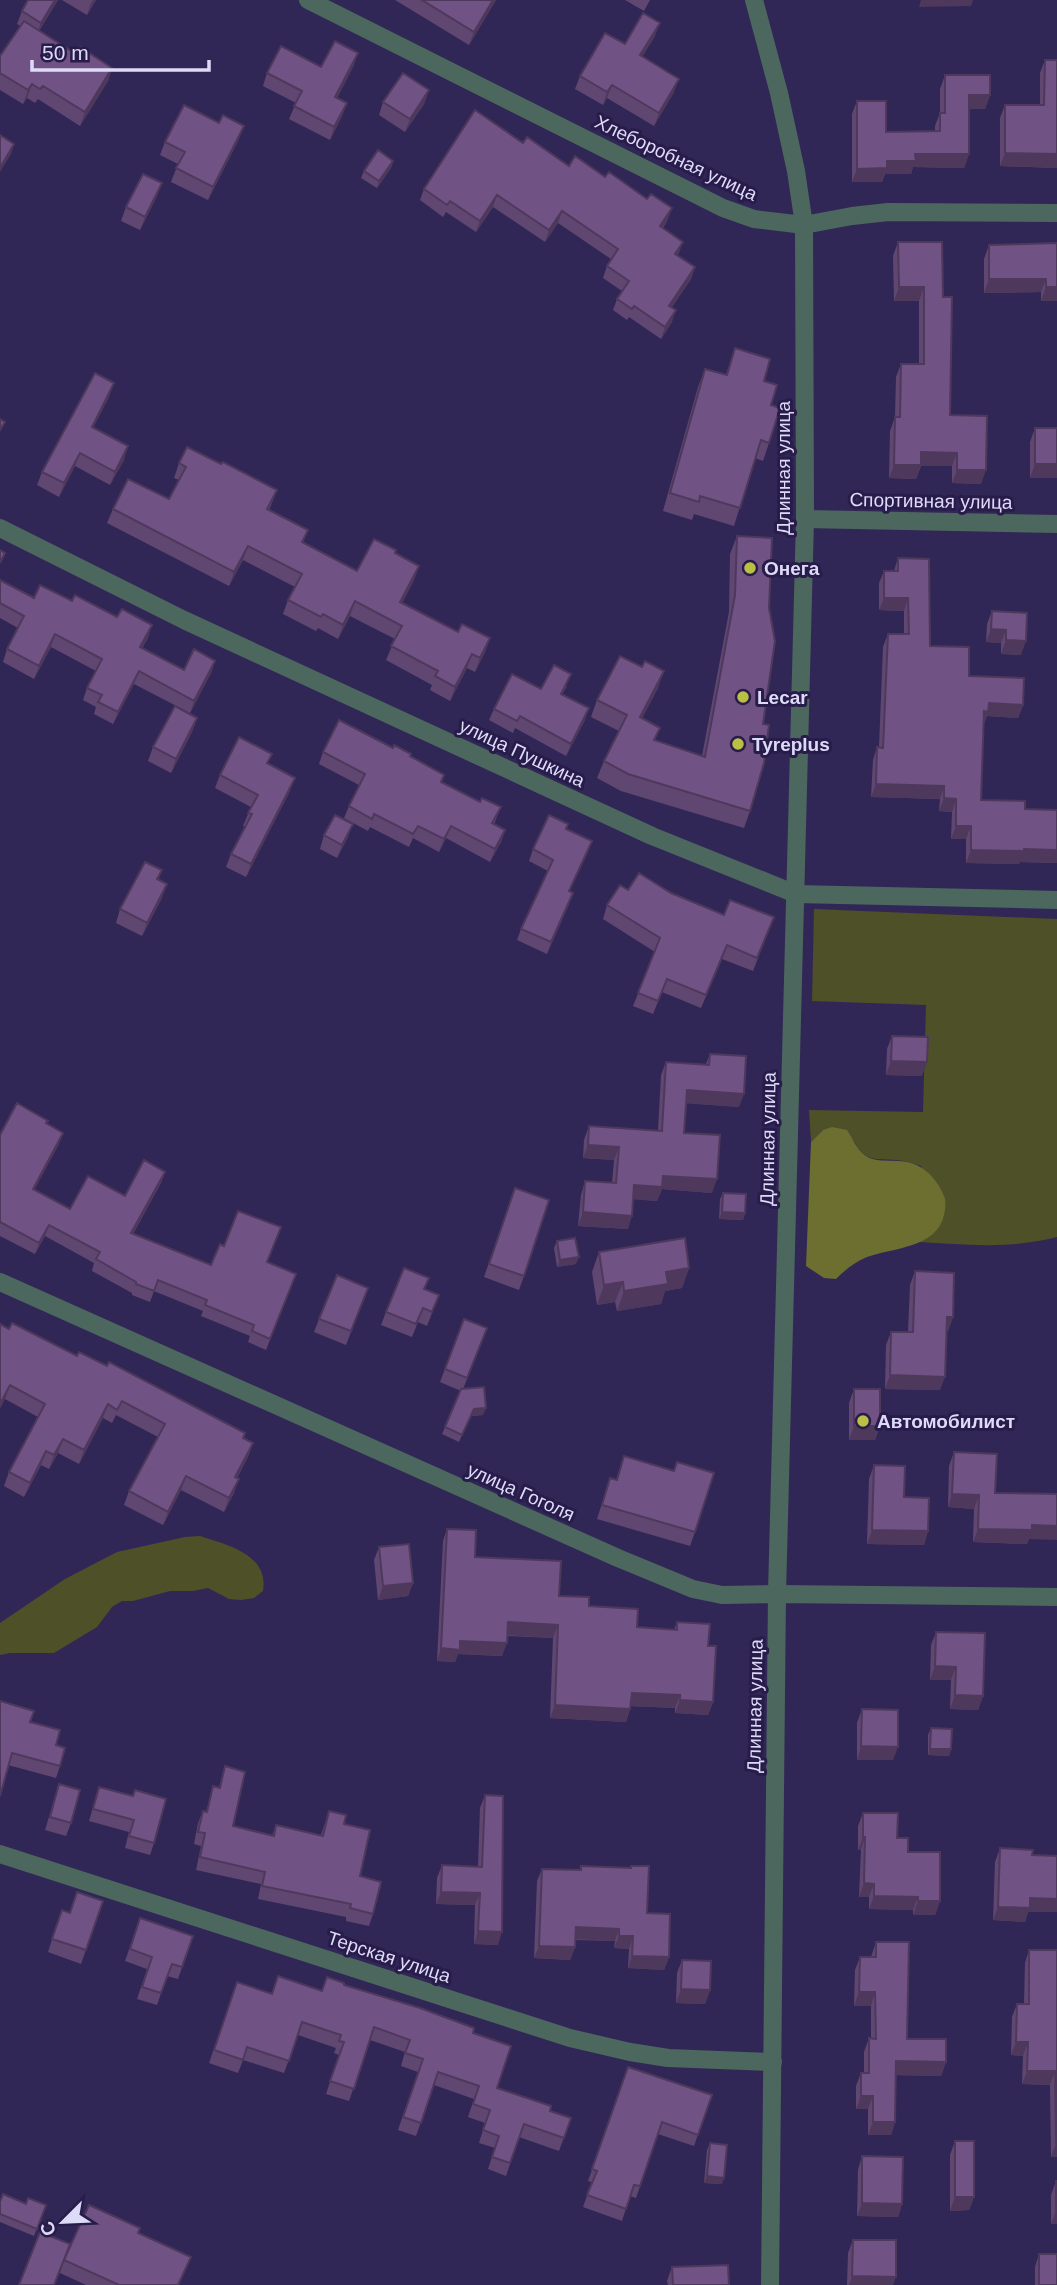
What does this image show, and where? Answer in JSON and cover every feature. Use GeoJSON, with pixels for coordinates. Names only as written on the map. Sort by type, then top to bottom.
{"type":"FeatureCollection","features":[{"type":"Feature","properties":{"kind":"street","name":"Хлеборобная улица"},"geometry":{"type":"LineString","coordinates":[[308,0],[723,208],[754,219],[804,225],[888,212],[1057,213]]}},
{"type":"Feature","properties":{"kind":"street","name":"Длинная улица"},"geometry":{"type":"LineString","coordinates":[[754,0],[779,93],[796,171],[804,225],[805,519],[777,1594],[770,2285]]}},
{"type":"Feature","properties":{"kind":"street","name":"Спортивная улица"},"geometry":{"type":"LineString","coordinates":[[805,519],[1057,524]]}},
{"type":"Feature","properties":{"kind":"street","name":"улица Пушкина"},"geometry":{"type":"LineString","coordinates":[[0,528],[184,620],[639,831],[796,894],[1057,901]]}},
{"type":"Feature","properties":{"kind":"street","name":"улица Гоголя"},"geometry":{"type":"LineString","coordinates":[[0,1282],[593,1547],[693,1589],[722,1595],[1057,1597]]}},
{"type":"Feature","properties":{"kind":"street","name":"Терская улица"},"geometry":{"type":"LineString","coordinates":[[0,1854],[570,2038],[667,2058],[773,2062]]}},
{"type":"Feature","properties":{"kind":"green space"},"geometry":{"type":"Polygon","coordinates":[[[814,909],[1057,919],[1057,1237],[1006,1245],[919,1242],[934,1231],[921,1166],[869,1157],[854,1141],[823,1130],[811,1142],[809,1110],[923,1112],[926,1005],[812,1001],[814,909]]]}},
{"type":"Feature","properties":{"kind":"green space"},"geometry":{"type":"Polygon","coordinates":[[[832,1127],[847,1130],[860,1151],[870,1158],[906,1162],[921,1167],[938,1184],[945,1199],[944,1215],[933,1234],[912,1245],[863,1259],[850,1266],[836,1279],[824,1278],[806,1266],[811,1142],[823,1130],[832,1127]]]}},
{"type":"Feature","properties":{"kind":"green space"},"geometry":{"type":"Polygon","coordinates":[[[200,1536],[233,1548],[253,1560],[263,1578],[263,1591],[254,1598],[241,1600],[229,1599],[208,1588],[170,1591],[133,1601],[122,1601],[112,1607],[97,1627],[54,1653],[0,1655],[0,1623],[65,1579],[117,1552],[200,1536]]]}},
{"type":"Feature","properties":{"kind":"building"},"geometry":{"type":"Polygon","coordinates":[[[28,0],[55,0],[41,23],[22,11],[28,0]]]}},
{"type":"Feature","properties":{"kind":"building"},"geometry":{"type":"Polygon","coordinates":[[[422,0],[493,0],[474,32],[422,0]]]}},
{"type":"Feature","properties":{"kind":"building"},"geometry":{"type":"Polygon","coordinates":[[[643,13],[660,23],[640,55],[679,79],[659,113],[612,85],[607,92],[580,76],[605,33],[625,44],[643,13]]]}},
{"type":"Feature","properties":{"kind":"building"},"geometry":{"type":"Polygon","coordinates":[[[24,21],[76,54],[80,47],[112,68],[85,112],[43,86],[40,89],[32,84],[28,90],[0,73],[0,56],[24,21]]]}},
{"type":"Feature","properties":{"kind":"building"},"geometry":{"type":"Polygon","coordinates":[[[335,41],[358,53],[335,97],[347,103],[334,127],[294,106],[302,91],[267,73],[281,46],[321,67],[335,41]]]}},
{"type":"Feature","properties":{"kind":"building"},"geometry":{"type":"Polygon","coordinates":[[[1045,60],[1057,60],[1057,154],[1005,153],[1005,105],[1044,105],[1045,60]]]}},
{"type":"Feature","properties":{"kind":"building"},"geometry":{"type":"Polygon","coordinates":[[[403,73],[429,90],[410,119],[383,102],[403,73]]]}},
{"type":"Feature","properties":{"kind":"building"},"geometry":{"type":"Polygon","coordinates":[[[945,75],[990,75],[990,95],[969,95],[969,154],[915,154],[916,161],[887,161],[887,168],[857,169],[857,101],[886,101],[886,132],[940,131],[940,113],[945,113],[945,75]]]}},
{"type":"Feature","properties":{"kind":"building"},"geometry":{"type":"Polygon","coordinates":[[[184,105],[219,123],[223,115],[244,126],[213,187],[176,168],[185,152],[165,142],[184,105]]]}},
{"type":"Feature","properties":{"kind":"building"},"geometry":{"type":"Polygon","coordinates":[[[475,110],[523,143],[527,137],[569,166],[575,156],[605,177],[609,172],[647,199],[651,194],[672,208],[660,226],[683,242],[675,254],[695,267],[669,306],[676,310],[665,327],[634,306],[632,309],[617,299],[629,281],[607,266],[618,249],[562,211],[549,230],[497,195],[480,221],[450,201],[447,205],[424,189],[475,110]]]}},
{"type":"Feature","properties":{"kind":"building"},"geometry":{"type":"Polygon","coordinates":[[[0,135],[14,144],[0,168],[0,135]]]}},
{"type":"Feature","properties":{"kind":"building"},"geometry":{"type":"Polygon","coordinates":[[[378,150],[393,161],[379,181],[364,171],[378,150]]]}},
{"type":"Feature","properties":{"kind":"building"},"geometry":{"type":"Polygon","coordinates":[[[143,174],[162,183],[145,217],[126,207],[143,174]]]}},
{"type":"Feature","properties":{"kind":"building"},"geometry":{"type":"Polygon","coordinates":[[[898,242],[942,242],[943,297],[952,297],[950,415],[987,416],[986,470],[957,470],[957,453],[921,452],[921,465],[894,465],[895,417],[900,417],[901,364],[924,364],[924,287],[899,287],[898,242]]]}},
{"type":"Feature","properties":{"kind":"building"},"geometry":{"type":"Polygon","coordinates":[[[1057,243],[1057,287],[1046,287],[1046,279],[989,279],[989,245],[1057,243]]]}},
{"type":"Feature","properties":{"kind":"building"},"geometry":{"type":"Polygon","coordinates":[[[735,348],[770,359],[764,381],[777,385],[771,405],[780,408],[769,443],[761,440],[740,508],[700,496],[699,502],[670,493],[705,369],[727,375],[735,348]]]}},
{"type":"Feature","properties":{"kind":"building"},"geometry":{"type":"Polygon","coordinates":[[[95,373],[114,383],[92,427],[128,446],[115,472],[80,453],[64,483],[42,472],[95,373]]]}},
{"type":"Feature","properties":{"kind":"building"},"geometry":{"type":"Polygon","coordinates":[[[1035,428],[1057,428],[1057,464],[1035,464],[1035,428]]]}},
{"type":"Feature","properties":{"kind":"building"},"geometry":{"type":"Polygon","coordinates":[[[187,447],[277,490],[267,509],[308,530],[302,542],[357,571],[374,539],[419,566],[400,602],[458,632],[462,624],[490,638],[480,658],[472,654],[455,687],[435,676],[438,671],[391,646],[402,626],[355,601],[343,625],[323,614],[321,617],[288,600],[302,574],[248,546],[234,572],[113,509],[128,479],[169,499],[186,467],[179,463],[187,447]]]}},
{"type":"Feature","properties":{"kind":"building"},"geometry":{"type":"Polygon","coordinates":[[[737,536],[772,538],[769,608],[775,641],[763,724],[769,725],[764,763],[750,811],[628,774],[604,761],[627,715],[597,700],[620,656],[642,667],[645,661],[664,671],[640,717],[660,728],[654,740],[705,757],[735,595],[737,536]]]}},
{"type":"Feature","properties":{"kind":"building"},"geometry":{"type":"Polygon","coordinates":[[[0,550],[5,553],[0,563],[0,550]]]}},
{"type":"Feature","properties":{"kind":"building"},"geometry":{"type":"Polygon","coordinates":[[[898,558],[929,559],[930,646],[969,647],[969,676],[1024,678],[1023,705],[989,703],[988,712],[984,711],[981,800],[1025,801],[1025,809],[1057,810],[1057,850],[971,850],[971,826],[956,826],[956,799],[944,798],[944,786],[876,784],[877,747],[883,748],[888,634],[909,634],[908,598],[884,598],[884,571],[898,571],[898,558]]]}},
{"type":"Feature","properties":{"kind":"building"},"geometry":{"type":"Polygon","coordinates":[[[0,580],[34,598],[40,585],[72,601],[75,595],[117,617],[122,609],[152,625],[140,647],[184,670],[194,649],[215,661],[194,701],[139,671],[118,712],[98,702],[102,695],[87,688],[102,659],[55,634],[39,666],[7,649],[24,616],[0,603],[0,580]]]}},
{"type":"Feature","properties":{"kind":"building"},"geometry":{"type":"Polygon","coordinates":[[[992,611],[1027,613],[1026,641],[1006,640],[1006,630],[991,629],[992,611]]]}},
{"type":"Feature","properties":{"kind":"building"},"geometry":{"type":"Polygon","coordinates":[[[554,665],[571,674],[561,694],[589,708],[571,744],[520,716],[517,721],[494,709],[512,674],[541,689],[554,665]]]}},
{"type":"Feature","properties":{"kind":"building"},"geometry":{"type":"Polygon","coordinates":[[[175,706],[197,718],[176,759],[153,747],[175,706]]]}},
{"type":"Feature","properties":{"kind":"building"},"geometry":{"type":"Polygon","coordinates":[[[339,720],[393,748],[394,745],[411,754],[410,756],[444,775],[441,782],[480,802],[482,798],[501,807],[492,823],[505,830],[495,849],[451,826],[444,839],[418,826],[413,834],[374,814],[372,819],[349,806],[365,774],[323,752],[339,720]]]}},
{"type":"Feature","properties":{"kind":"building"},"geometry":{"type":"Polygon","coordinates":[[[239,737],[272,754],[267,763],[295,778],[251,864],[231,854],[252,814],[248,813],[258,795],[220,775],[239,737]]]}},
{"type":"Feature","properties":{"kind":"building"},"geometry":{"type":"Polygon","coordinates":[[[335,815],[353,824],[342,845],[324,835],[335,815]]]}},
{"type":"Feature","properties":{"kind":"building"},"geometry":{"type":"Polygon","coordinates":[[[549,815],[568,824],[566,829],[592,841],[569,891],[573,893],[551,942],[521,929],[553,860],[533,849],[549,815]]]}},
{"type":"Feature","properties":{"kind":"building"},"geometry":{"type":"Polygon","coordinates":[[[145,862],[162,870],[157,879],[167,884],[147,923],[120,909],[145,862]]]}},
{"type":"Feature","properties":{"kind":"building"},"geometry":{"type":"Polygon","coordinates":[[[639,873],[671,893],[724,915],[730,900],[774,917],[757,958],[727,945],[706,995],[667,979],[658,1001],[638,993],[660,938],[607,905],[620,885],[628,890],[639,873]]]}},
{"type":"Feature","properties":{"kind":"building"},"geometry":{"type":"Polygon","coordinates":[[[892,1036],[928,1037],[927,1062],[891,1061],[892,1036]]]}},
{"type":"Feature","properties":{"kind":"building"},"geometry":{"type":"Polygon","coordinates":[[[710,1054],[746,1056],[744,1094],[687,1090],[684,1133],[720,1135],[717,1179],[663,1176],[662,1187],[634,1185],[632,1216],[583,1212],[585,1181],[616,1183],[619,1147],[588,1145],[589,1126],[662,1131],[666,1062],[709,1065],[710,1054]]]}},
{"type":"Feature","properties":{"kind":"building"},"geometry":{"type":"Polygon","coordinates":[[[17,1103],[63,1133],[33,1189],[70,1209],[88,1176],[125,1196],[144,1160],[165,1172],[131,1233],[211,1265],[220,1244],[224,1246],[238,1211],[281,1227],[267,1262],[296,1274],[270,1339],[252,1331],[254,1325],[205,1305],[207,1300],[158,1280],[154,1291],[136,1284],[96,1259],[100,1252],[49,1225],[39,1243],[0,1222],[0,1135],[17,1103]]]}},
{"type":"Feature","properties":{"kind":"building"},"geometry":{"type":"Polygon","coordinates":[[[515,1188],[549,1200],[524,1276],[489,1264],[515,1188]]]}},
{"type":"Feature","properties":{"kind":"building"},"geometry":{"type":"Polygon","coordinates":[[[723,1193],[746,1194],[745,1213],[722,1212],[723,1193]]]}},
{"type":"Feature","properties":{"kind":"building"},"geometry":{"type":"Polygon","coordinates":[[[575,1238],[579,1257],[560,1260],[557,1241],[575,1238]]]}},
{"type":"Feature","properties":{"kind":"building"},"geometry":{"type":"Polygon","coordinates":[[[685,1238],[689,1268],[666,1272],[668,1284],[624,1291],[623,1282],[604,1285],[599,1252],[685,1238]]]}},
{"type":"Feature","properties":{"kind":"building"},"geometry":{"type":"Polygon","coordinates":[[[404,1268],[429,1278],[424,1289],[439,1295],[432,1312],[423,1308],[416,1324],[386,1312],[404,1268]]]}},
{"type":"Feature","properties":{"kind":"building"},"geometry":{"type":"Polygon","coordinates":[[[915,1271],[954,1273],[953,1317],[947,1317],[945,1377],[890,1375],[891,1332],[913,1332],[915,1271]]]}},
{"type":"Feature","properties":{"kind":"building"},"geometry":{"type":"Polygon","coordinates":[[[337,1275],[368,1288],[351,1331],[319,1319],[337,1275]]]}},
{"type":"Feature","properties":{"kind":"building"},"geometry":{"type":"Polygon","coordinates":[[[464,1319],[487,1328],[467,1378],[445,1369],[464,1319]]]}},
{"type":"Feature","properties":{"kind":"building"},"geometry":{"type":"Polygon","coordinates":[[[12,1323],[77,1356],[79,1352],[107,1366],[109,1362],[245,1433],[243,1438],[253,1443],[235,1477],[239,1479],[229,1498],[186,1476],[168,1512],[129,1491],[165,1424],[122,1401],[117,1410],[108,1404],[84,1450],[63,1439],[54,1455],[46,1451],[30,1483],[9,1472],[45,1404],[10,1385],[0,1404],[0,1324],[9,1329],[12,1323]]]}},
{"type":"Feature","properties":{"kind":"building"},"geometry":{"type":"Polygon","coordinates":[[[484,1387],[486,1408],[474,1409],[462,1435],[445,1427],[461,1389],[484,1387]]]}},
{"type":"Feature","properties":{"kind":"building"},"geometry":{"type":"Polygon","coordinates":[[[854,1389],[880,1389],[880,1426],[854,1426],[854,1389]]]}},
{"type":"Feature","properties":{"kind":"building"},"geometry":{"type":"Polygon","coordinates":[[[954,1452],[997,1454],[995,1493],[1057,1494],[1057,1526],[1032,1525],[1032,1530],[978,1529],[979,1495],[952,1494],[954,1452]]]}},
{"type":"Feature","properties":{"kind":"building"},"geometry":{"type":"Polygon","coordinates":[[[624,1456],[674,1471],[677,1462],[714,1473],[695,1532],[602,1505],[610,1478],[617,1480],[624,1456]]]}},
{"type":"Feature","properties":{"kind":"building"},"geometry":{"type":"Polygon","coordinates":[[[874,1465],[905,1466],[904,1497],[929,1498],[928,1531],[872,1530],[874,1465]]]}},
{"type":"Feature","properties":{"kind":"building"},"geometry":{"type":"Polygon","coordinates":[[[447,1529],[476,1530],[475,1557],[561,1561],[559,1596],[589,1597],[589,1606],[638,1609],[637,1627],[677,1630],[677,1622],[710,1624],[708,1646],[716,1646],[713,1702],[680,1700],[680,1695],[632,1693],[630,1709],[555,1705],[558,1625],[508,1622],[507,1643],[460,1641],[460,1650],[441,1648],[447,1529]]]}},
{"type":"Feature","properties":{"kind":"building"},"geometry":{"type":"Polygon","coordinates":[[[409,1544],[413,1583],[383,1586],[379,1547],[409,1544]]]}},
{"type":"Feature","properties":{"kind":"building"},"geometry":{"type":"Polygon","coordinates":[[[936,1632],[985,1633],[983,1696],[955,1695],[956,1667],[935,1666],[936,1632]]]}},
{"type":"Feature","properties":{"kind":"building"},"geometry":{"type":"Polygon","coordinates":[[[0,1701],[34,1711],[30,1722],[60,1730],[56,1745],[65,1748],[60,1766],[12,1753],[0,1796],[0,1701]]]}},
{"type":"Feature","properties":{"kind":"building"},"geometry":{"type":"Polygon","coordinates":[[[862,1709],[898,1710],[898,1747],[861,1746],[862,1709]]]}},
{"type":"Feature","properties":{"kind":"building"},"geometry":{"type":"Polygon","coordinates":[[[931,1728],[952,1729],[951,1749],[930,1749],[931,1728]]]}},
{"type":"Feature","properties":{"kind":"building"},"geometry":{"type":"Polygon","coordinates":[[[225,1766],[245,1772],[233,1826],[274,1836],[276,1825],[323,1836],[329,1811],[346,1815],[344,1824],[370,1830],[360,1876],[381,1882],[373,1914],[350,1908],[351,1904],[262,1886],[265,1872],[200,1857],[205,1833],[198,1832],[203,1811],[207,1812],[213,1786],[220,1788],[225,1766]]]}},
{"type":"Feature","properties":{"kind":"building"},"geometry":{"type":"Polygon","coordinates":[[[59,1784],[80,1790],[71,1823],[50,1817],[59,1784]]]}},
{"type":"Feature","properties":{"kind":"building"},"geometry":{"type":"Polygon","coordinates":[[[99,1787],[133,1796],[135,1790],[166,1799],[154,1843],[129,1836],[134,1820],[93,1809],[99,1787]]]}},
{"type":"Feature","properties":{"kind":"building"},"geometry":{"type":"Polygon","coordinates":[[[485,1795],[503,1796],[502,1932],[478,1931],[480,1893],[441,1892],[442,1865],[482,1867],[485,1795]]]}},
{"type":"Feature","properties":{"kind":"building"},"geometry":{"type":"Polygon","coordinates":[[[863,1813],[898,1813],[897,1838],[908,1838],[908,1852],[940,1852],[940,1901],[918,1901],[918,1897],[874,1896],[874,1884],[864,1883],[863,1813]]]}},
{"type":"Feature","properties":{"kind":"building"},"geometry":{"type":"Polygon","coordinates":[[[1000,1848],[1033,1850],[1032,1855],[1057,1856],[1057,1899],[1030,1898],[1030,1908],[998,1907],[1000,1848]]]}},
{"type":"Feature","properties":{"kind":"building"},"geometry":{"type":"Polygon","coordinates":[[[581,1866],[649,1866],[647,1913],[670,1914],[669,1957],[632,1956],[633,1936],[619,1936],[619,1929],[576,1927],[575,1947],[539,1946],[542,1869],[581,1870],[581,1866]]]}},
{"type":"Feature","properties":{"kind":"building"},"geometry":{"type":"Polygon","coordinates":[[[77,1892],[103,1901],[86,1950],[52,1939],[62,1910],[70,1913],[77,1892]]]}},
{"type":"Feature","properties":{"kind":"building"},"geometry":{"type":"Polygon","coordinates":[[[140,1918],[193,1936],[182,1967],[172,1964],[161,1993],[142,1987],[152,1957],[130,1949],[140,1918]]]}},
{"type":"Feature","properties":{"kind":"building"},"geometry":{"type":"Polygon","coordinates":[[[876,1942],[909,1942],[907,2039],[946,2039],[946,2062],[896,2061],[895,2122],[873,2122],[873,2096],[861,2096],[861,2073],[869,2073],[869,2038],[876,2039],[875,1992],[859,1992],[860,1957],[876,1957],[876,1942]]]}},
{"type":"Feature","properties":{"kind":"building"},"geometry":{"type":"Polygon","coordinates":[[[1029,1950],[1057,1950],[1057,2143],[1055,2071],[1027,2071],[1028,2042],[1016,2042],[1017,2004],[1029,2004],[1029,1950]]]}},
{"type":"Feature","properties":{"kind":"building"},"geometry":{"type":"Polygon","coordinates":[[[682,1960],[711,1961],[710,1990],[681,1989],[682,1960]]]}},
{"type":"Feature","properties":{"kind":"building"},"geometry":{"type":"Polygon","coordinates":[[[278,1976],[322,1991],[327,1977],[474,2028],[473,2033],[511,2046],[497,2088],[551,2106],[550,2111],[571,2118],[564,2138],[524,2124],[510,2163],[492,2157],[499,2136],[483,2130],[490,2110],[473,2104],[479,2086],[438,2072],[421,2123],[403,2117],[423,2059],[405,2053],[410,2040],[374,2027],[354,2089],[330,2081],[344,2042],[339,2041],[341,2035],[302,2022],[289,2061],[247,2047],[243,2060],[214,2050],[237,1982],[272,1994],[278,1976]]]}},
{"type":"Feature","properties":{"kind":"building"},"geometry":{"type":"Polygon","coordinates":[[[628,2067],[712,2095],[698,2135],[662,2122],[640,2186],[634,2185],[626,2209],[587,2195],[597,2171],[592,2169],[628,2067]]]}},
{"type":"Feature","properties":{"kind":"building"},"geometry":{"type":"Polygon","coordinates":[[[955,2141],[974,2141],[974,2197],[955,2197],[955,2141]]]}},
{"type":"Feature","properties":{"kind":"building"},"geometry":{"type":"Polygon","coordinates":[[[710,2143],[727,2145],[724,2178],[707,2176],[710,2143]]]}},
{"type":"Feature","properties":{"kind":"building"},"geometry":{"type":"Polygon","coordinates":[[[862,2156],[903,2157],[902,2204],[862,2203],[862,2156]]]}},
{"type":"Feature","properties":{"kind":"building"},"geometry":{"type":"Polygon","coordinates":[[[3,2194],[26,2204],[28,2198],[46,2205],[37,2229],[0,2214],[3,2194]]]}},
{"type":"Feature","properties":{"kind":"building"},"geometry":{"type":"Polygon","coordinates":[[[89,2205],[140,2228],[138,2233],[191,2257],[178,2285],[119,2285],[64,2260],[89,2205]]]}},
{"type":"Feature","properties":{"kind":"building"},"geometry":{"type":"Polygon","coordinates":[[[40,2232],[70,2244],[54,2285],[19,2285],[40,2232]]]}},
{"type":"Feature","properties":{"kind":"building"},"geometry":{"type":"Polygon","coordinates":[[[853,2240],[896,2240],[896,2277],[852,2276],[853,2240]]]}},
{"type":"Feature","properties":{"kind":"building"},"geometry":{"type":"Polygon","coordinates":[[[1039,2254],[1057,2254],[1057,2285],[1039,2285],[1039,2254]]]}},
{"type":"Feature","properties":{"kind":"building"},"geometry":{"type":"Polygon","coordinates":[[[728,2265],[729,2285],[673,2285],[672,2267],[728,2265]]]}},
{"type":"Feature","properties":{"kind":"place","name":"Онега"},"geometry":{"type":"Point","coordinates":[750,568]}},
{"type":"Feature","properties":{"kind":"place","name":"Lecar"},"geometry":{"type":"Point","coordinates":[743,697]}},
{"type":"Feature","properties":{"kind":"place","name":"Tyreplus"},"geometry":{"type":"Point","coordinates":[738,744]}},
{"type":"Feature","properties":{"kind":"place","name":"Автомобилист"},"geometry":{"type":"Point","coordinates":[863,1421]}}]}
